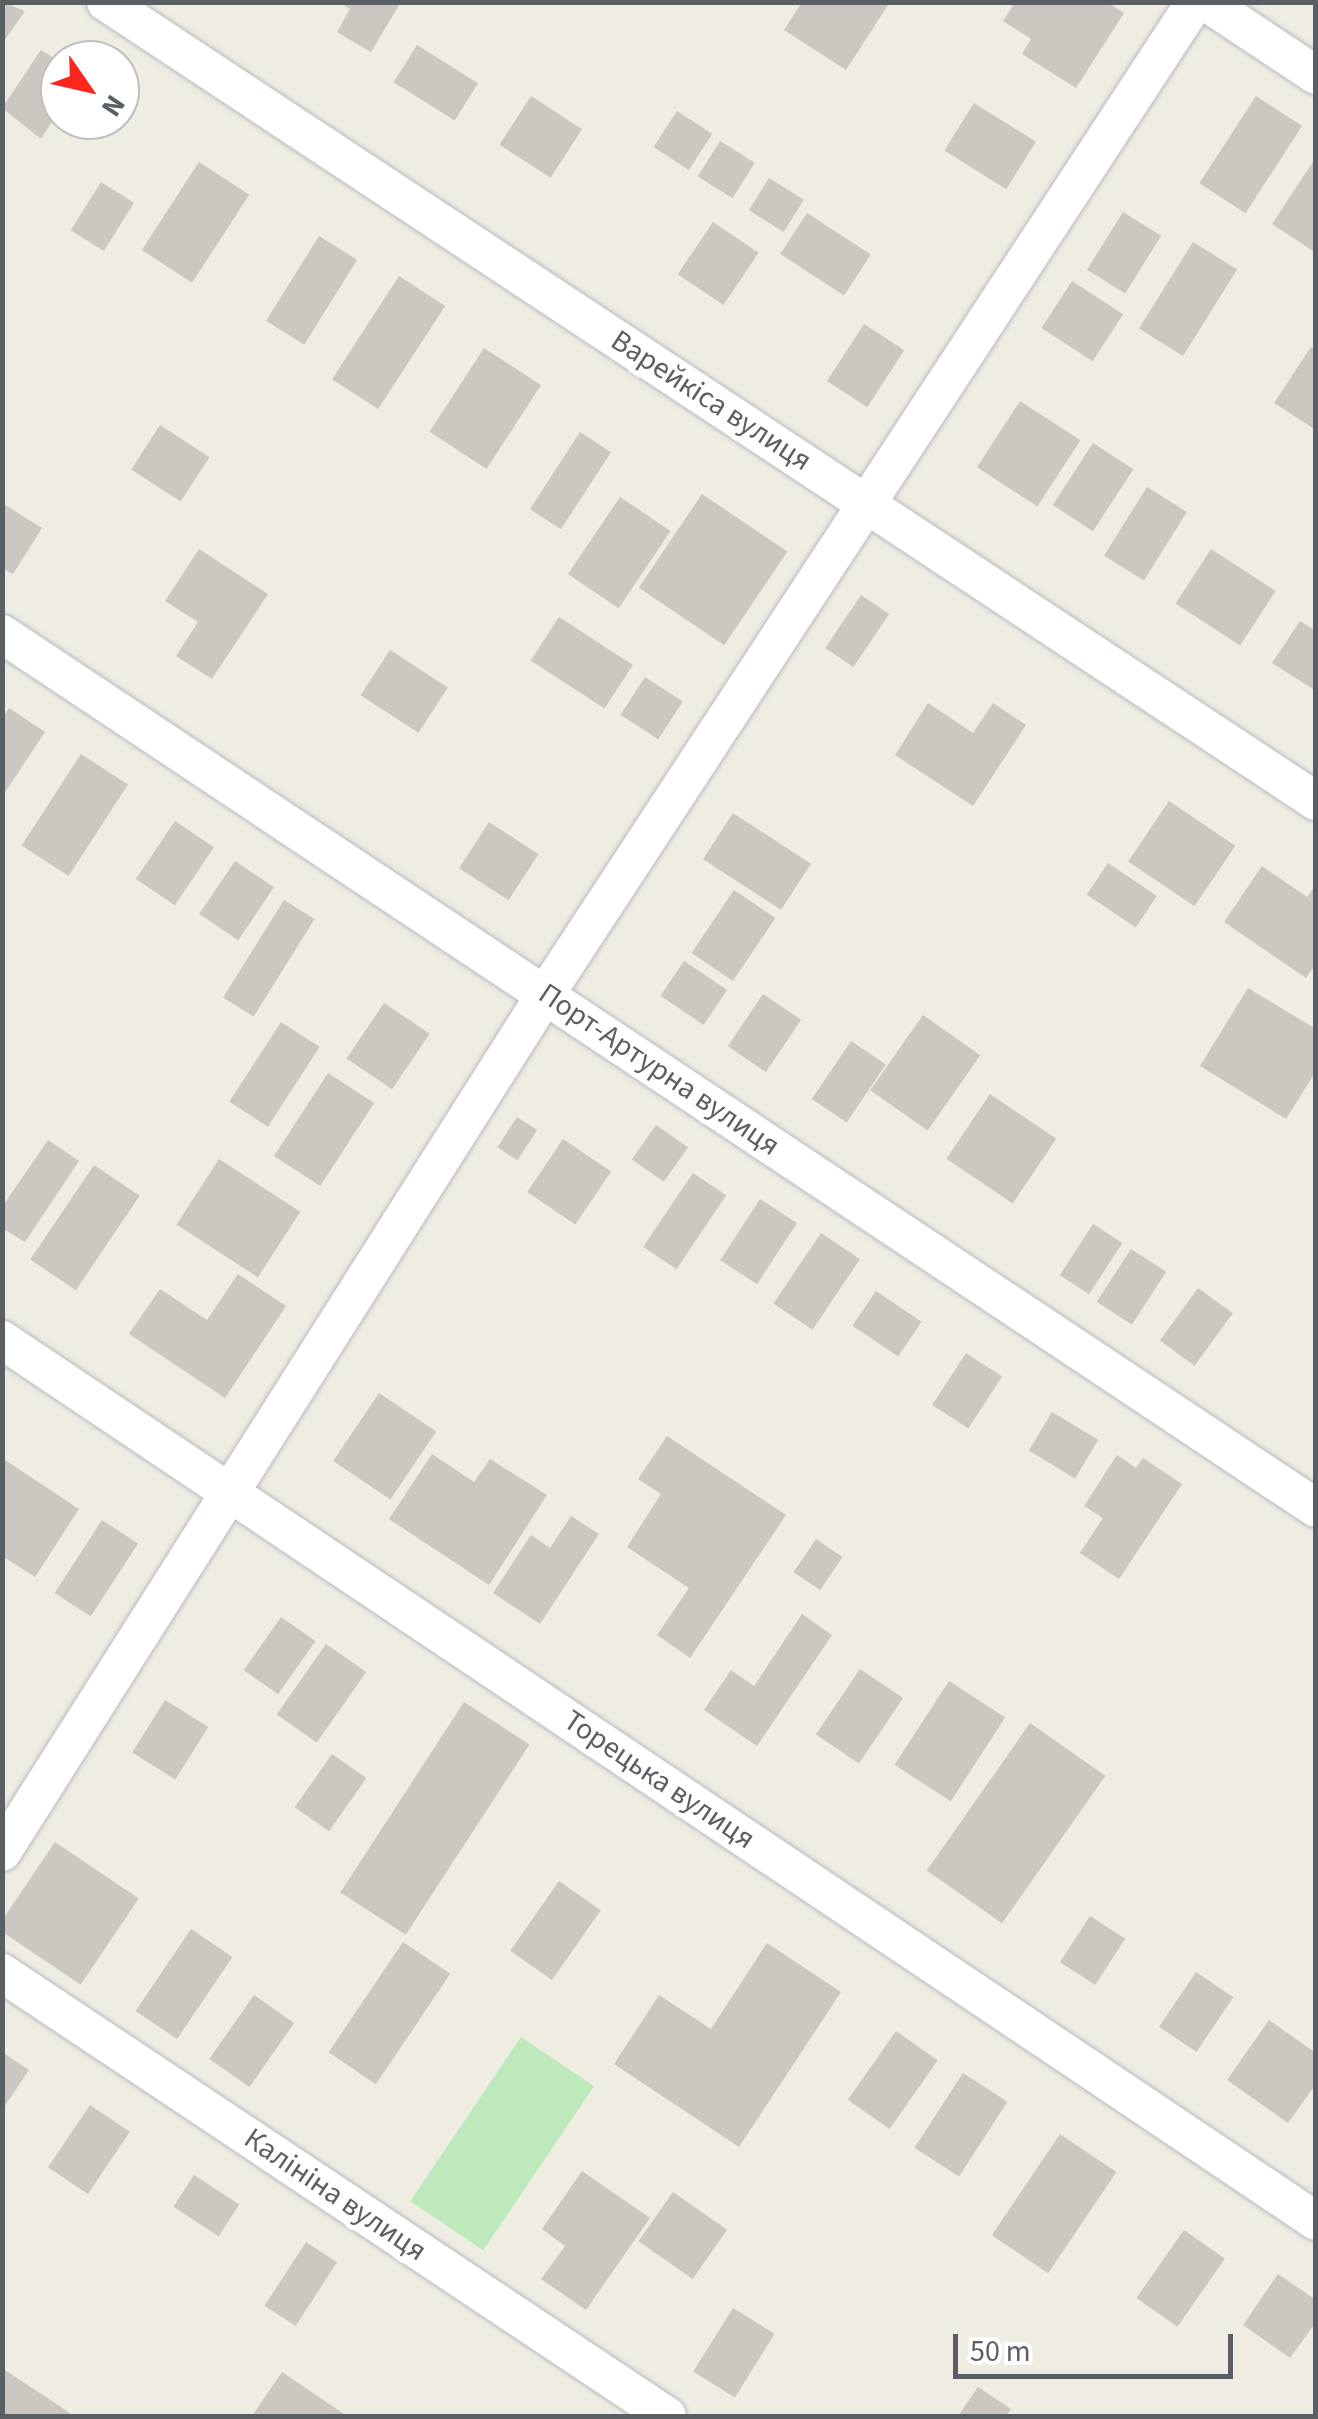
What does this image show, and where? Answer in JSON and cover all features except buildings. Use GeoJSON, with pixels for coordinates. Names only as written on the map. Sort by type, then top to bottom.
{"type":"FeatureCollection","features":[{"type":"Feature","properties":{"kind":"street","name":"Варейкіса вулиця"},"geometry":{"type":"LineString","coordinates":[[106,2],[1316,801]]}},
{"type":"Feature","properties":{"kind":"street"},"geometry":{"type":"LineString","coordinates":[[2,1852],[545,995],[1195,2]]}},
{"type":"Feature","properties":{"kind":"street"},"geometry":{"type":"LineString","coordinates":[[1206,2],[1316,74]]}},
{"type":"Feature","properties":{"kind":"street","name":"Порт-Артурна вулиця"},"geometry":{"type":"LineString","coordinates":[[2,634],[1316,1508]]}},
{"type":"Feature","properties":{"kind":"street","name":"Торецька вулиця"},"geometry":{"type":"LineString","coordinates":[[2,1340],[1316,2221]]}},
{"type":"Feature","properties":{"kind":"street","name":"Калініна вулиця"},"geometry":{"type":"LineString","coordinates":[[2,1972],[667,2416]]}},
{"type":"Feature","properties":{"kind":"green space"},"geometry":{"type":"Polygon","coordinates":[[[521,2037],[594,2086],[483,2250],[410,2201],[521,2037]]]}}]}
